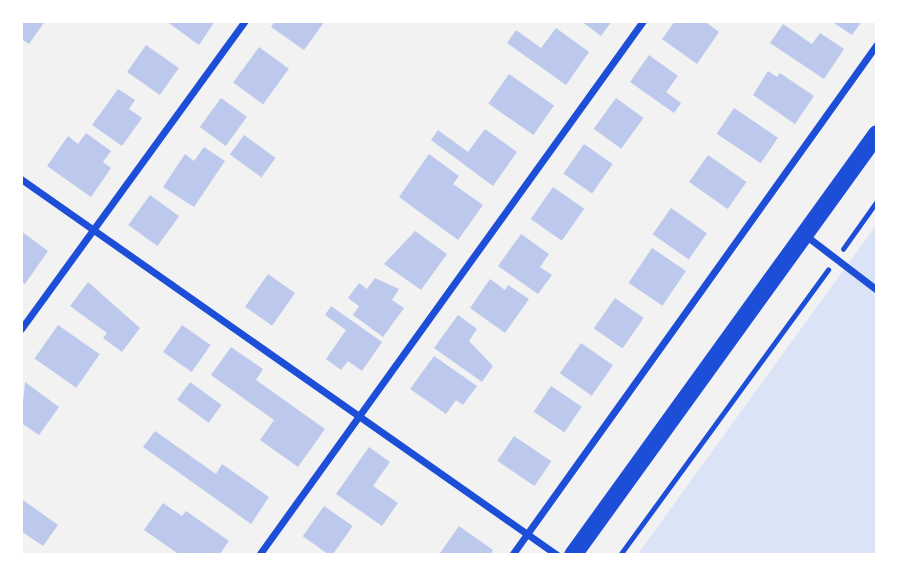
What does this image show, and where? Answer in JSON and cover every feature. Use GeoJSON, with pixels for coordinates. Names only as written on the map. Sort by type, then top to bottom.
{"type":"FeatureCollection","features":[{"type":"Feature","properties":{"kind":"main road"},"geometry":{"type":"LineString","coordinates":[[573,555],[877,134]]}},
{"type":"Feature","properties":{"kind":"street"},"geometry":{"type":"LineString","coordinates":[[21,329],[95,231],[245,21]]}},
{"type":"Feature","properties":{"kind":"street"},"geometry":{"type":"LineString","coordinates":[[259,555],[643,21]]}},
{"type":"Feature","properties":{"kind":"street"},"geometry":{"type":"LineString","coordinates":[[512,555],[877,44]]}},
{"type":"Feature","properties":{"kind":"street"},"geometry":{"type":"LineString","coordinates":[[21,179],[357,418],[558,555]]}},
{"type":"Feature","properties":{"kind":"street"},"geometry":{"type":"LineString","coordinates":[[805,234],[877,290]]}},
{"type":"Feature","properties":{"kind":"path"},"geometry":{"type":"LineString","coordinates":[[620,555],[877,201]]}},
{"type":"Feature","properties":{"kind":"shaded area"},"geometry":{"type":"Polygon","coordinates":[[[877,224],[877,555],[637,555],[877,224]]]}},
{"type":"Feature","properties":{"kind":"building"},"geometry":{"type":"Polygon","coordinates":[[[21,21],[45,21],[29,44],[21,39],[21,21]]]}},
{"type":"Feature","properties":{"kind":"building"},"geometry":{"type":"Polygon","coordinates":[[[166,21],[215,21],[199,45],[166,21]]]}},
{"type":"Feature","properties":{"kind":"building"},"geometry":{"type":"Polygon","coordinates":[[[275,21],[325,21],[304,50],[271,27],[275,21]]]}},
{"type":"Feature","properties":{"kind":"building"},"geometry":{"type":"Polygon","coordinates":[[[581,21],[612,21],[601,36],[581,21]]]}},
{"type":"Feature","properties":{"kind":"building"},"geometry":{"type":"Polygon","coordinates":[[[675,21],[704,21],[719,32],[697,64],[662,39],[675,21]]]}},
{"type":"Feature","properties":{"kind":"building"},"geometry":{"type":"Polygon","coordinates":[[[831,21],[862,21],[852,35],[831,21]]]}},
{"type":"Feature","properties":{"kind":"building"},"geometry":{"type":"Polygon","coordinates":[[[783,24],[812,44],[820,33],[844,49],[824,79],[770,43],[783,24]]]}},
{"type":"Feature","properties":{"kind":"building"},"geometry":{"type":"Polygon","coordinates":[[[556,28],[589,52],[566,85],[507,43],[516,30],[541,48],[556,28]]]}},
{"type":"Feature","properties":{"kind":"building"},"geometry":{"type":"Polygon","coordinates":[[[146,45],[179,68],[160,95],[127,72],[146,45]]]}},
{"type":"Feature","properties":{"kind":"building"},"geometry":{"type":"Polygon","coordinates":[[[259,47],[289,69],[263,104],[233,83],[259,47]]]}},
{"type":"Feature","properties":{"kind":"building"},"geometry":{"type":"Polygon","coordinates":[[[649,55],[678,76],[666,92],[681,103],[674,113],[630,82],[649,55]]]}},
{"type":"Feature","properties":{"kind":"building"},"geometry":{"type":"Polygon","coordinates":[[[768,71],[777,77],[780,73],[814,96],[795,124],[753,95],[768,71]]]}},
{"type":"Feature","properties":{"kind":"building"},"geometry":{"type":"Polygon","coordinates":[[[509,74],[554,106],[533,135],[488,103],[509,74]]]}},
{"type":"Feature","properties":{"kind":"building"},"geometry":{"type":"Polygon","coordinates":[[[118,89],[135,100],[129,109],[142,118],[122,146],[92,125],[118,89]]]}},
{"type":"Feature","properties":{"kind":"building"},"geometry":{"type":"Polygon","coordinates":[[[221,98],[247,117],[226,146],[200,127],[221,98]]]}},
{"type":"Feature","properties":{"kind":"building"},"geometry":{"type":"Polygon","coordinates":[[[616,98],[644,118],[621,149],[594,129],[616,98]]]}},
{"type":"Feature","properties":{"kind":"building"},"geometry":{"type":"Polygon","coordinates":[[[734,108],[778,138],[761,163],[717,134],[734,108]]]}},
{"type":"Feature","properties":{"kind":"building"},"geometry":{"type":"Polygon","coordinates":[[[485,129],[517,152],[493,186],[431,140],[438,130],[468,152],[485,129]]]}},
{"type":"Feature","properties":{"kind":"building"},"geometry":{"type":"Polygon","coordinates":[[[86,133],[111,151],[103,162],[111,168],[91,197],[47,166],[68,136],[78,144],[86,133]]]}},
{"type":"Feature","properties":{"kind":"building"},"geometry":{"type":"Polygon","coordinates":[[[244,135],[276,158],[261,177],[230,154],[244,135]]]}},
{"type":"Feature","properties":{"kind":"building"},"geometry":{"type":"Polygon","coordinates":[[[584,144],[613,164],[592,194],[563,173],[584,144]]]}},
{"type":"Feature","properties":{"kind":"building"},"geometry":{"type":"Polygon","coordinates":[[[204,147],[225,161],[194,207],[163,187],[185,154],[194,161],[204,147]]]}},
{"type":"Feature","properties":{"kind":"building"},"geometry":{"type":"Polygon","coordinates":[[[429,154],[459,176],[453,184],[483,205],[458,240],[399,197],[429,154]]]}},
{"type":"Feature","properties":{"kind":"building"},"geometry":{"type":"Polygon","coordinates":[[[708,155],[747,182],[728,209],[689,182],[708,155]]]}},
{"type":"Feature","properties":{"kind":"building"},"geometry":{"type":"Polygon","coordinates":[[[553,187],[584,209],[562,241],[531,219],[553,187]]]}},
{"type":"Feature","properties":{"kind":"building"},"geometry":{"type":"Polygon","coordinates":[[[150,195],[179,216],[157,246],[128,225],[150,195]]]}},
{"type":"Feature","properties":{"kind":"building"},"geometry":{"type":"Polygon","coordinates":[[[671,208],[707,233],[689,259],[653,234],[671,208]]]}},
{"type":"Feature","properties":{"kind":"building"},"geometry":{"type":"Polygon","coordinates":[[[21,231],[48,251],[25,284],[21,281],[21,231]]]}},
{"type":"Feature","properties":{"kind":"building"},"geometry":{"type":"Polygon","coordinates":[[[415,231],[447,254],[421,290],[384,264],[415,231]]]}},
{"type":"Feature","properties":{"kind":"building"},"geometry":{"type":"Polygon","coordinates":[[[521,234],[549,254],[540,267],[552,275],[538,294],[498,266],[521,234]]]}},
{"type":"Feature","properties":{"kind":"building"},"geometry":{"type":"Polygon","coordinates":[[[652,248],[686,271],[663,306],[629,283],[652,248]]]}},
{"type":"Feature","properties":{"kind":"building"},"geometry":{"type":"Polygon","coordinates":[[[268,274],[295,293],[272,326],[245,307],[268,274]]]}},
{"type":"Feature","properties":{"kind":"building"},"geometry":{"type":"Polygon","coordinates":[[[375,278],[399,289],[392,300],[404,308],[383,337],[353,315],[359,306],[348,298],[359,283],[367,289],[375,278]]]}},
{"type":"Feature","properties":{"kind":"building"},"geometry":{"type":"Polygon","coordinates":[[[490,279],[505,290],[508,285],[529,299],[505,333],[470,308],[490,279]]]}},
{"type":"Feature","properties":{"kind":"building"},"geometry":{"type":"Polygon","coordinates":[[[88,282],[140,328],[122,352],[103,338],[107,333],[70,306],[88,282]]]}},
{"type":"Feature","properties":{"kind":"building"},"geometry":{"type":"Polygon","coordinates":[[[615,298],[644,318],[622,348],[594,328],[615,298]]]}},
{"type":"Feature","properties":{"kind":"building"},"geometry":{"type":"Polygon","coordinates":[[[331,306],[382,342],[362,371],[348,361],[341,370],[326,359],[346,330],[325,315],[331,306]]]}},
{"type":"Feature","properties":{"kind":"building"},"geometry":{"type":"Polygon","coordinates":[[[458,315],[477,329],[469,341],[493,366],[482,382],[434,348],[458,315]]]}},
{"type":"Feature","properties":{"kind":"building"},"geometry":{"type":"Polygon","coordinates":[[[58,325],[100,354],[76,388],[34,359],[58,325]]]}},
{"type":"Feature","properties":{"kind":"building"},"geometry":{"type":"Polygon","coordinates":[[[182,325],[211,345],[192,372],[163,352],[182,325]]]}},
{"type":"Feature","properties":{"kind":"building"},"geometry":{"type":"Polygon","coordinates":[[[581,343],[613,365],[592,396],[560,373],[581,343]]]}},
{"type":"Feature","properties":{"kind":"building"},"geometry":{"type":"Polygon","coordinates":[[[231,347],[263,369],[256,380],[325,429],[298,467],[260,440],[274,420],[211,375],[231,347]]]}},
{"type":"Feature","properties":{"kind":"building"},"geometry":{"type":"Polygon","coordinates":[[[434,356],[477,386],[463,405],[456,400],[446,414],[410,389],[434,356]]]}},
{"type":"Feature","properties":{"kind":"building"},"geometry":{"type":"Polygon","coordinates":[[[25,382],[59,407],[39,435],[21,423],[25,382]]]}},
{"type":"Feature","properties":{"kind":"building"},"geometry":{"type":"Polygon","coordinates":[[[190,382],[222,405],[209,423],[177,400],[190,382]]]}},
{"type":"Feature","properties":{"kind":"building"},"geometry":{"type":"Polygon","coordinates":[[[551,386],[582,407],[564,432],[534,412],[551,386]]]}},
{"type":"Feature","properties":{"kind":"building"},"geometry":{"type":"Polygon","coordinates":[[[155,431],[216,474],[222,464],[269,497],[251,524],[143,447],[155,431]]]}},
{"type":"Feature","properties":{"kind":"building"},"geometry":{"type":"Polygon","coordinates":[[[514,436],[551,461],[535,486],[497,461],[514,436]]]}},
{"type":"Feature","properties":{"kind":"building"},"geometry":{"type":"Polygon","coordinates":[[[369,447],[390,462],[373,486],[398,503],[382,526],[336,494],[369,447]]]}},
{"type":"Feature","properties":{"kind":"building"},"geometry":{"type":"Polygon","coordinates":[[[23,500],[58,525],[43,546],[21,531],[23,500]]]}},
{"type":"Feature","properties":{"kind":"building"},"geometry":{"type":"Polygon","coordinates":[[[163,503],[182,516],[186,511],[229,541],[219,555],[180,555],[144,530],[163,503]]]}},
{"type":"Feature","properties":{"kind":"building"},"geometry":{"type":"Polygon","coordinates":[[[324,506],[353,526],[332,555],[303,536],[324,506]]]}},
{"type":"Feature","properties":{"kind":"building"},"geometry":{"type":"Polygon","coordinates":[[[459,526],[493,550],[490,555],[440,553],[459,526]]]}}]}
